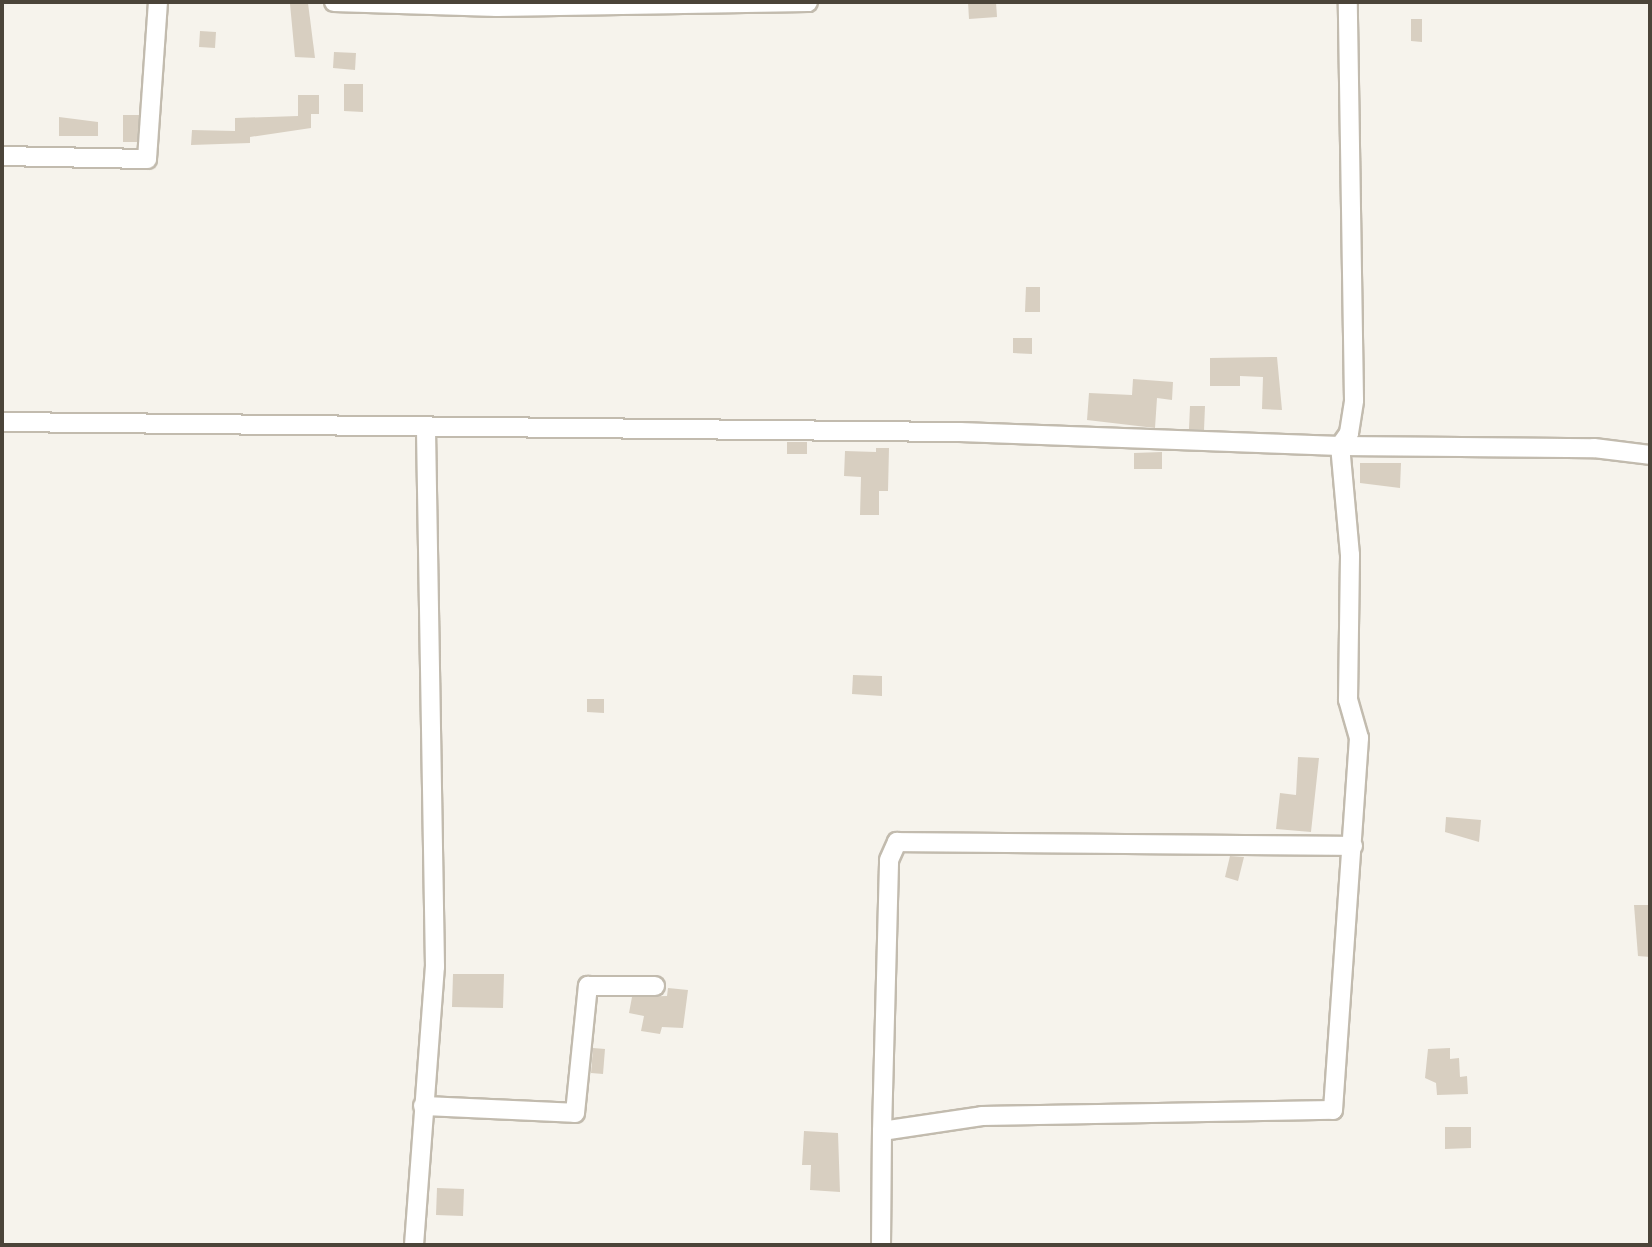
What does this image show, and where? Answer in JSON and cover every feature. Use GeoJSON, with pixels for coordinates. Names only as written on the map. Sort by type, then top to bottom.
{"type":"FeatureCollection","features":[{"type":"Feature","properties":{"kind":"street"},"geometry":{"type":"LineString","coordinates":[[2,156],[147,159],[158,2]]}},
{"type":"Feature","properties":{"kind":"street"},"geometry":{"type":"LineString","coordinates":[[334,2],[497,7],[808,2]]}},
{"type":"Feature","properties":{"kind":"street"},"geometry":{"type":"LineString","coordinates":[[882,1131],[982,1116],[1333,1110],[1359,738],[1348,700],[1350,555],[1340,446],[1349,433],[1354,400],[1348,2]]}},
{"type":"Feature","properties":{"kind":"street"},"geometry":{"type":"LineString","coordinates":[[2,422],[426,429],[960,432],[1340,446],[1594,448],[1650,455]]}},
{"type":"Feature","properties":{"kind":"street"},"geometry":{"type":"LineString","coordinates":[[414,1245],[435,967],[426,429]]}},
{"type":"Feature","properties":{"kind":"street"},"geometry":{"type":"LineString","coordinates":[[881,1245],[889,860],[897,842],[1353,846]]}},
{"type":"Feature","properties":{"kind":"street"},"geometry":{"type":"LineString","coordinates":[[423,1106],[575,1113],[588,986],[655,986]]}},
{"type":"Feature","properties":{"kind":"building"},"geometry":{"type":"Polygon","coordinates":[[[968,2],[996,2],[997,17],[969,19],[968,2]]]}},
{"type":"Feature","properties":{"kind":"building"},"geometry":{"type":"Polygon","coordinates":[[[308,3],[315,58],[295,57],[290,4],[308,3]]]}},
{"type":"Feature","properties":{"kind":"building"},"geometry":{"type":"Polygon","coordinates":[[[1411,19],[1422,19],[1422,42],[1411,41],[1411,19]]]}},
{"type":"Feature","properties":{"kind":"building"},"geometry":{"type":"Polygon","coordinates":[[[200,31],[216,32],[215,48],[199,47],[200,31]]]}},
{"type":"Feature","properties":{"kind":"building"},"geometry":{"type":"Polygon","coordinates":[[[334,52],[356,53],[355,70],[333,68],[334,52]]]}},
{"type":"Feature","properties":{"kind":"building"},"geometry":{"type":"Polygon","coordinates":[[[344,84],[363,84],[363,112],[344,111],[344,84]]]}},
{"type":"Feature","properties":{"kind":"building"},"geometry":{"type":"Polygon","coordinates":[[[298,95],[319,95],[319,114],[311,114],[311,128],[250,137],[250,143],[191,145],[192,130],[235,131],[235,118],[298,116],[298,95]]]}},
{"type":"Feature","properties":{"kind":"building"},"geometry":{"type":"Polygon","coordinates":[[[123,115],[139,115],[137,142],[123,142],[123,115]]]}},
{"type":"Feature","properties":{"kind":"building"},"geometry":{"type":"Polygon","coordinates":[[[59,117],[98,122],[98,136],[59,136],[59,117]]]}},
{"type":"Feature","properties":{"kind":"building"},"geometry":{"type":"Polygon","coordinates":[[[1026,287],[1040,287],[1040,312],[1025,312],[1026,287]]]}},
{"type":"Feature","properties":{"kind":"building"},"geometry":{"type":"Polygon","coordinates":[[[1013,338],[1032,338],[1032,354],[1013,353],[1013,338]]]}},
{"type":"Feature","properties":{"kind":"building"},"geometry":{"type":"Polygon","coordinates":[[[1277,357],[1282,410],[1262,409],[1263,377],[1240,376],[1240,386],[1210,386],[1210,358],[1277,357]]]}},
{"type":"Feature","properties":{"kind":"building"},"geometry":{"type":"Polygon","coordinates":[[[1133,379],[1173,382],[1172,400],[1157,398],[1155,428],[1087,420],[1089,393],[1132,395],[1133,379]]]}},
{"type":"Feature","properties":{"kind":"building"},"geometry":{"type":"Polygon","coordinates":[[[1190,406],[1205,406],[1204,430],[1189,429],[1190,406]]]}},
{"type":"Feature","properties":{"kind":"building"},"geometry":{"type":"Polygon","coordinates":[[[787,442],[807,442],[807,454],[787,454],[787,442]]]}},
{"type":"Feature","properties":{"kind":"building"},"geometry":{"type":"Polygon","coordinates":[[[876,448],[889,448],[888,491],[879,491],[879,515],[860,515],[861,477],[844,476],[845,451],[876,452],[876,448]]]}},
{"type":"Feature","properties":{"kind":"building"},"geometry":{"type":"Polygon","coordinates":[[[1162,452],[1162,469],[1134,469],[1134,453],[1162,452]]]}},
{"type":"Feature","properties":{"kind":"building"},"geometry":{"type":"Polygon","coordinates":[[[1360,463],[1401,463],[1400,488],[1360,483],[1360,463]]]}},
{"type":"Feature","properties":{"kind":"building"},"geometry":{"type":"Polygon","coordinates":[[[853,675],[882,676],[882,696],[852,694],[853,675]]]}},
{"type":"Feature","properties":{"kind":"building"},"geometry":{"type":"Polygon","coordinates":[[[587,699],[604,699],[604,713],[587,712],[587,699]]]}},
{"type":"Feature","properties":{"kind":"building"},"geometry":{"type":"Polygon","coordinates":[[[1298,757],[1319,758],[1311,832],[1276,829],[1280,793],[1296,795],[1298,757]]]}},
{"type":"Feature","properties":{"kind":"building"},"geometry":{"type":"Polygon","coordinates":[[[1446,817],[1481,820],[1479,842],[1445,832],[1446,817]]]}},
{"type":"Feature","properties":{"kind":"building"},"geometry":{"type":"Polygon","coordinates":[[[1230,856],[1244,857],[1238,881],[1225,877],[1230,856]]]}},
{"type":"Feature","properties":{"kind":"building"},"geometry":{"type":"Polygon","coordinates":[[[1634,905],[1650,905],[1650,957],[1638,956],[1634,905]]]}},
{"type":"Feature","properties":{"kind":"building"},"geometry":{"type":"Polygon","coordinates":[[[453,974],[504,974],[503,1008],[452,1007],[453,974]]]}},
{"type":"Feature","properties":{"kind":"building"},"geometry":{"type":"Polygon","coordinates":[[[668,988],[688,990],[683,1028],[662,1027],[660,1034],[641,1031],[644,1016],[629,1013],[632,997],[667,996],[668,988]]]}},
{"type":"Feature","properties":{"kind":"building"},"geometry":{"type":"Polygon","coordinates":[[[593,1048],[605,1049],[603,1074],[591,1073],[593,1048]]]}},
{"type":"Feature","properties":{"kind":"building"},"geometry":{"type":"Polygon","coordinates":[[[1450,1048],[1450,1059],[1459,1058],[1460,1077],[1467,1076],[1468,1094],[1437,1095],[1436,1083],[1425,1078],[1428,1049],[1450,1048]]]}},
{"type":"Feature","properties":{"kind":"building"},"geometry":{"type":"Polygon","coordinates":[[[1445,1127],[1471,1127],[1471,1148],[1445,1149],[1445,1127]]]}},
{"type":"Feature","properties":{"kind":"building"},"geometry":{"type":"Polygon","coordinates":[[[804,1131],[838,1133],[840,1192],[810,1190],[811,1165],[802,1165],[804,1131]]]}},
{"type":"Feature","properties":{"kind":"building"},"geometry":{"type":"Polygon","coordinates":[[[437,1188],[464,1189],[463,1216],[436,1215],[437,1188]]]}}]}
